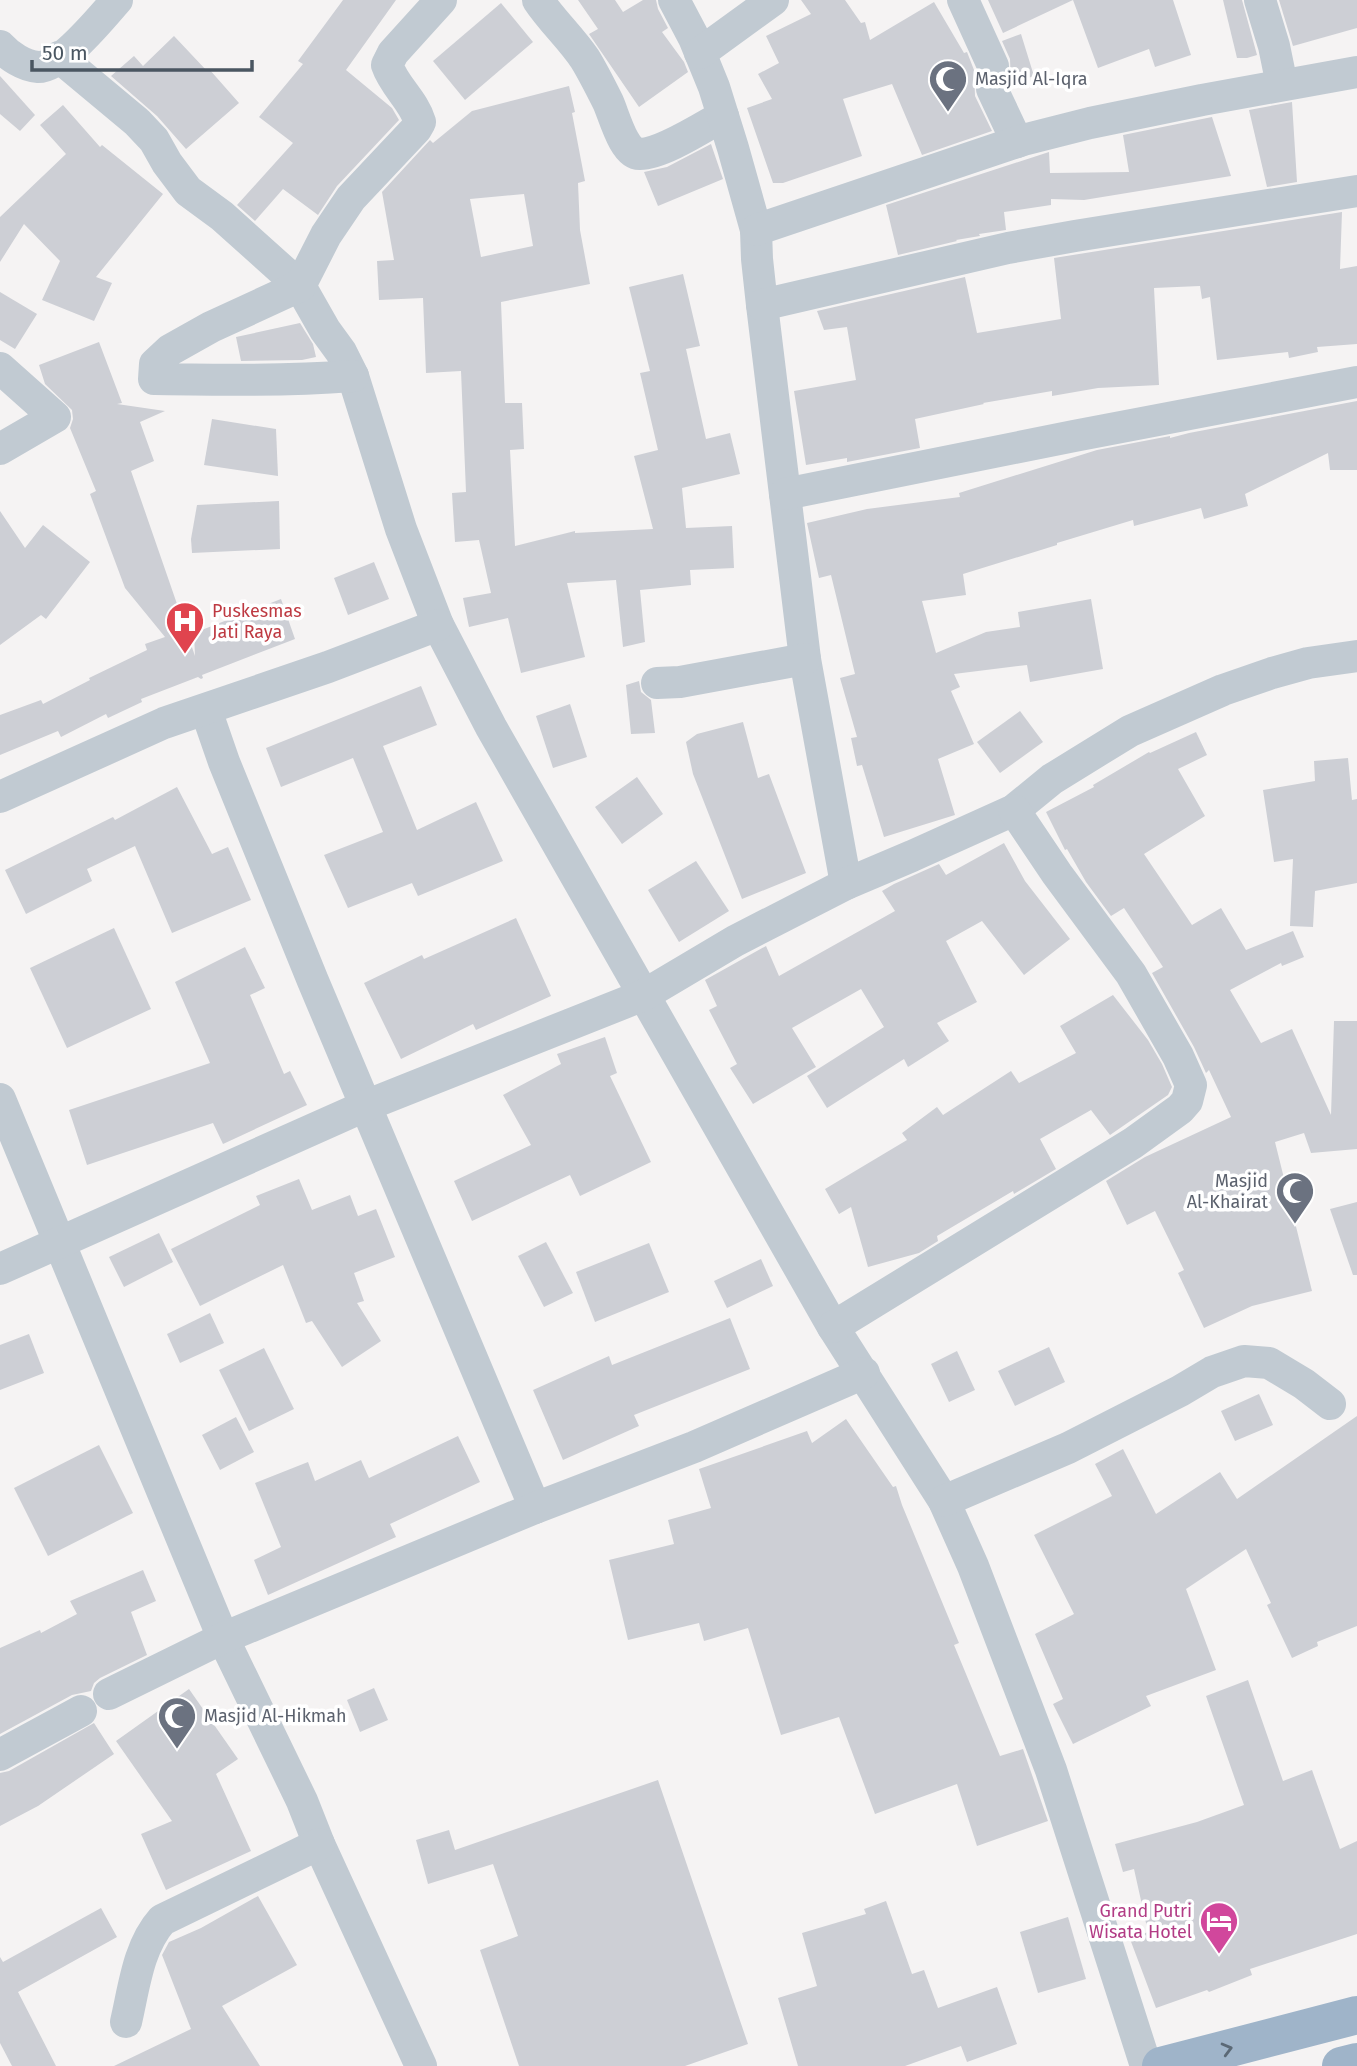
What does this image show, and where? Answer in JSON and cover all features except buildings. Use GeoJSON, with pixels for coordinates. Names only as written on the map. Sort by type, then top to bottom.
{"type":"FeatureCollection","features":[{"type":"Feature","properties":{"kind":"highway"},"geometry":{"type":"LineString","coordinates":[[1161,2066],[1357,2015]]}},
{"type":"Feature","properties":{"kind":"highway"},"geometry":{"type":"LineString","coordinates":[[1341,2066],[1357,2062]]}},
{"type":"Feature","properties":{"kind":"street"},"geometry":{"type":"LineString","coordinates":[[0,46],[21,62],[40,67],[72,48],[117,0]]}},
{"type":"Feature","properties":{"kind":"street"},"geometry":{"type":"LineString","coordinates":[[353,376],[302,380],[154,379],[155,364],[170,350],[211,327],[300,286],[326,235],[351,198],[420,122],[387,65],[393,53],[441,0]]}},
{"type":"Feature","properties":{"kind":"street"},"geometry":{"type":"LineString","coordinates":[[538,0],[584,58],[608,101],[626,146],[632,152],[639,155],[663,148],[723,116]]}},
{"type":"Feature","properties":{"kind":"street"},"geometry":{"type":"LineString","coordinates":[[674,0],[714,87],[756,230],[762,305],[805,659],[846,884]]}},
{"type":"Feature","properties":{"kind":"street"},"geometry":{"type":"LineString","coordinates":[[700,53],[773,0]]}},
{"type":"Feature","properties":{"kind":"street"},"geometry":{"type":"LineString","coordinates":[[963,0],[993,66],[992,89],[1017,142]]}},
{"type":"Feature","properties":{"kind":"street"},"geometry":{"type":"LineString","coordinates":[[1260,0],[1282,85]]}},
{"type":"Feature","properties":{"kind":"street"},"geometry":{"type":"LineString","coordinates":[[59,57],[137,122],[154,140],[188,191],[222,216],[300,286],[341,352],[353,376],[401,529],[438,625],[529,795],[833,1327],[944,1501],[973,1566],[1051,1770],[1146,2066]]}},
{"type":"Feature","properties":{"kind":"street"},"geometry":{"type":"LineString","coordinates":[[756,230],[1017,142],[1090,123],[1357,72]]}},
{"type":"Feature","properties":{"kind":"street"},"geometry":{"type":"LineString","coordinates":[[762,305],[1021,246],[1357,191]]}},
{"type":"Feature","properties":{"kind":"street"},"geometry":{"type":"LineString","coordinates":[[0,368],[55,417],[0,449]]}},
{"type":"Feature","properties":{"kind":"street"},"geometry":{"type":"LineString","coordinates":[[785,494],[1357,382]]}},
{"type":"Feature","properties":{"kind":"street"},"geometry":{"type":"LineString","coordinates":[[0,797],[164,723],[328,667],[438,625]]}},
{"type":"Feature","properties":{"kind":"street"},"geometry":{"type":"LineString","coordinates":[[0,1269],[365,1106],[644,995],[735,941],[846,884],[1014,810],[1052,779],[1130,731],[1223,690],[1272,673],[1308,663],[1357,656]]}},
{"type":"Feature","properties":{"kind":"street"},"geometry":{"type":"LineString","coordinates":[[657,682],[680,682],[805,659]]}},
{"type":"Feature","properties":{"kind":"street"},"geometry":{"type":"LineString","coordinates":[[206,710],[259,849],[535,1508]]}},
{"type":"Feature","properties":{"kind":"street"},"geometry":{"type":"LineString","coordinates":[[833,1327],[1133,1143],[1171,1117],[1187,1101],[1191,1085],[1178,1056],[1131,974],[1057,874],[1014,810]]}},
{"type":"Feature","properties":{"kind":"street"},"geometry":{"type":"LineString","coordinates":[[0,1099],[223,1638],[302,1801],[319,1844],[421,2066]]}},
{"type":"Feature","properties":{"kind":"street"},"geometry":{"type":"LineString","coordinates":[[944,1501],[1068,1448],[1180,1391],[1212,1371],[1244,1362],[1269,1363],[1304,1384],[1330,1405]]}},
{"type":"Feature","properties":{"kind":"street"},"geometry":{"type":"LineString","coordinates":[[109,1694],[223,1638],[535,1508],[694,1447],[864,1373]]}},
{"type":"Feature","properties":{"kind":"street"},"geometry":{"type":"LineString","coordinates":[[0,1755],[82,1711]]}},
{"type":"Feature","properties":{"kind":"street"},"geometry":{"type":"LineString","coordinates":[[126,2022],[145,1944],[162,1920],[319,1844]]}},
{"type":"Feature","properties":{"kind":"place","name":"Masjid Al-Iqra"},"geometry":{"type":"Point","coordinates":[948,113]}},
{"type":"Feature","properties":{"kind":"place","name":"Puskesmas Jati Raya"},"geometry":{"type":"Point","coordinates":[185,655]}},
{"type":"Feature","properties":{"kind":"place","name":"Masjid Al-Khairat"},"geometry":{"type":"Point","coordinates":[1295,1225]}},
{"type":"Feature","properties":{"kind":"place","name":"Masjid Al-Hikmah"},"geometry":{"type":"Point","coordinates":[177,1750]}},
{"type":"Feature","properties":{"kind":"place","name":"Grand Putri Wisata Hotel"},"geometry":{"type":"Point","coordinates":[1219,1955]}}]}
